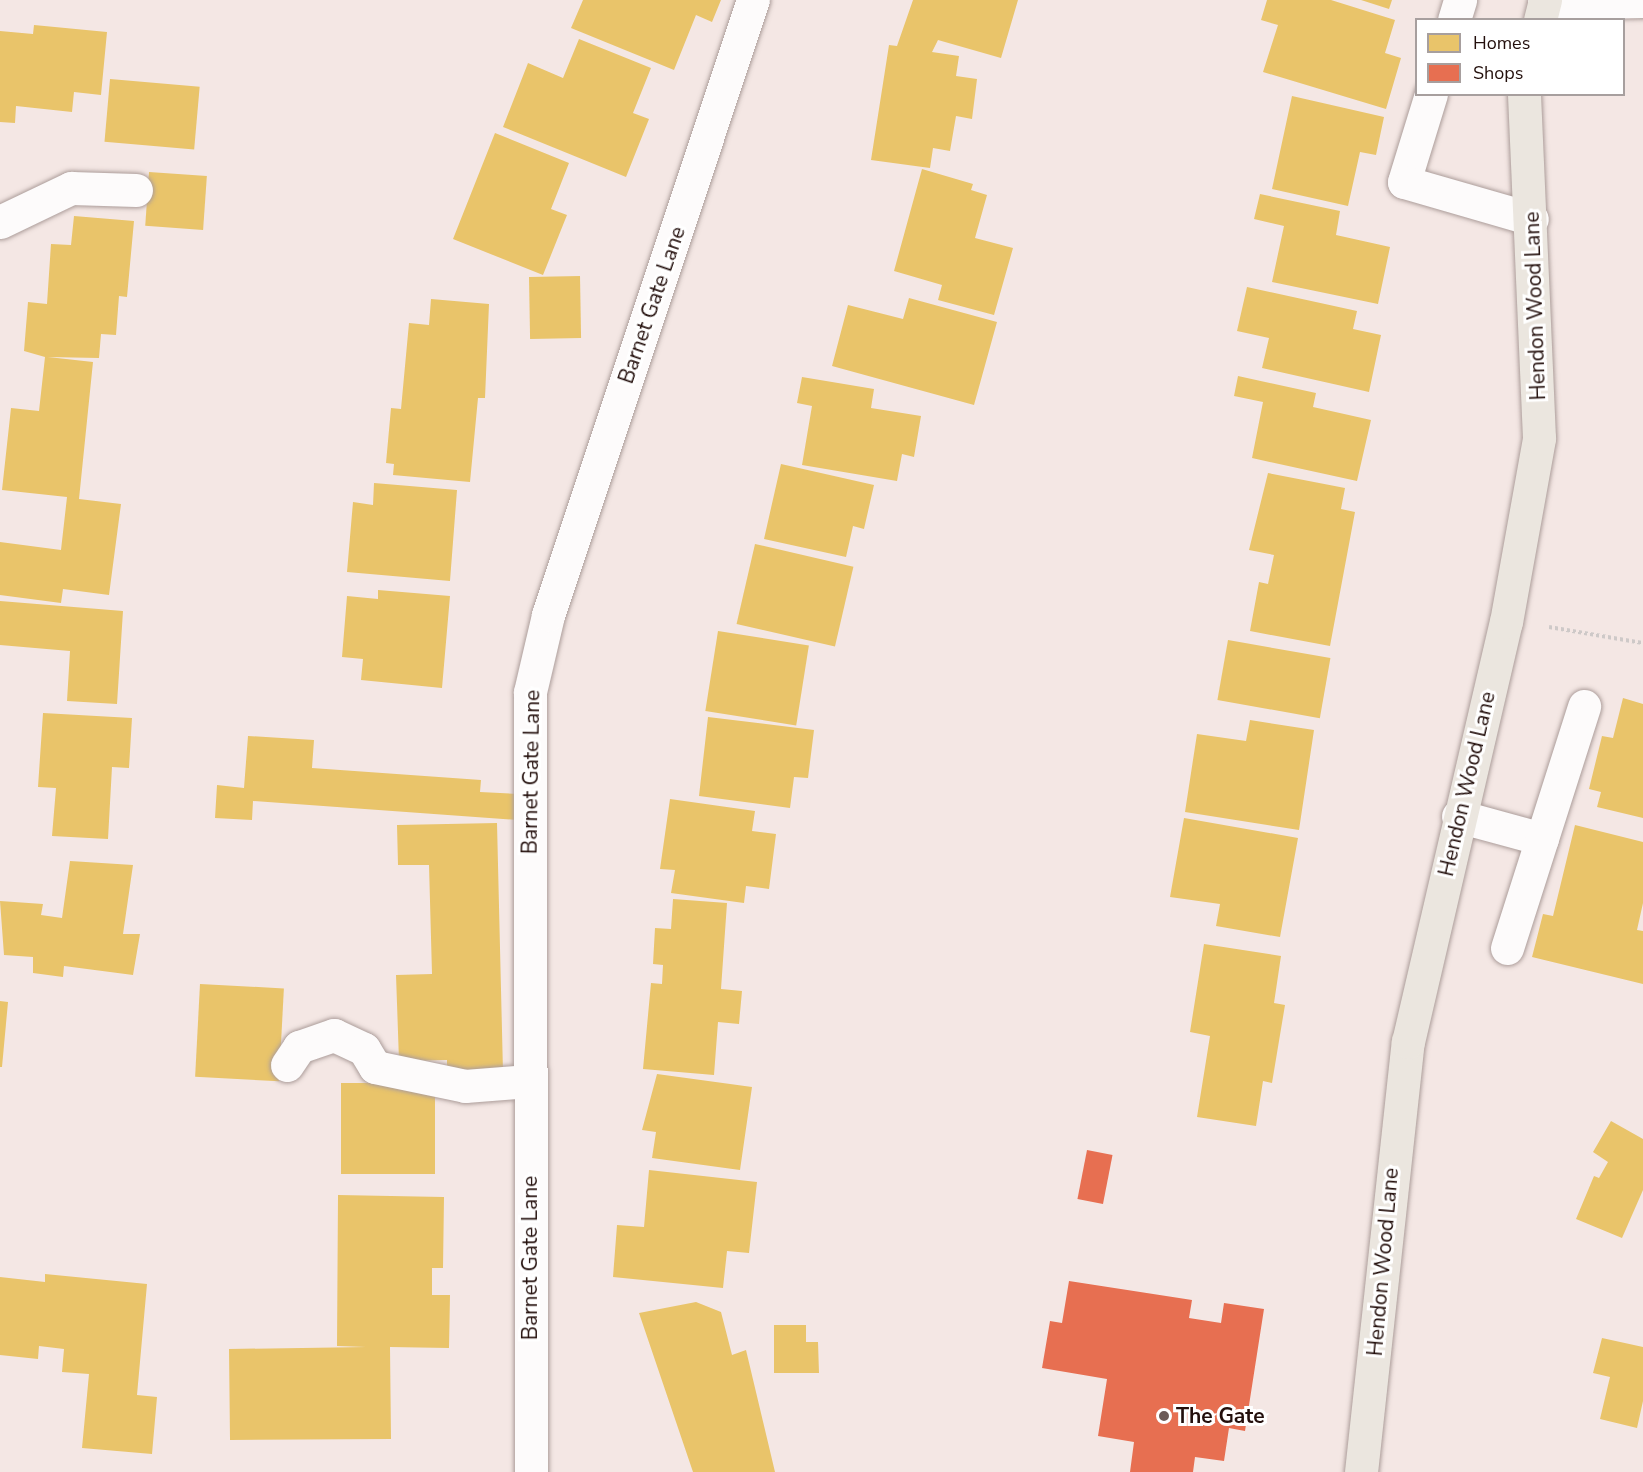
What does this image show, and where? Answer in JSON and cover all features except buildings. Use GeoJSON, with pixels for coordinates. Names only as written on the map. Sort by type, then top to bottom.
{"type":"FeatureCollection","features":[{"type":"Feature","properties":{"kind":"main road","name":"Hendon Wood Lane"},"geometry":{"type":"LineString","coordinates":[[1360,1472],[1408,1042],[1458,816],[1506,622],[1539,438],[1533,219],[1524,96]]}},
{"type":"Feature","properties":{"kind":"street","name":"Barnet Gate Lane"},"geometry":{"type":"LineString","coordinates":[[531,1472],[530,692],[548,615],[753,0]]}},
{"type":"Feature","properties":{"kind":"street"},"geometry":{"type":"LineString","coordinates":[[1455,18],[1460,0]]}},
{"type":"Feature","properties":{"kind":"street"},"geometry":{"type":"LineString","coordinates":[[1543,8],[1643,1]]}},
{"type":"Feature","properties":{"kind":"street"},"geometry":{"type":"LineString","coordinates":[[1430,96],[1404,182],[1533,219]]}},
{"type":"Feature","properties":{"kind":"street"},"geometry":{"type":"LineString","coordinates":[[0,222],[71,188],[136,190]]}},
{"type":"Feature","properties":{"kind":"street"},"geometry":{"type":"LineString","coordinates":[[1507,948],[1584,706]]}},
{"type":"Feature","properties":{"kind":"street"},"geometry":{"type":"LineString","coordinates":[[1458,816],[1542,839]]}},
{"type":"Feature","properties":{"kind":"street"},"geometry":{"type":"LineString","coordinates":[[287,1065],[299,1047],[334,1035],[364,1049],[375,1067],[465,1086],[529,1081]]}},
{"type":"Feature","properties":{"kind":"path"},"geometry":{"type":"LineString","coordinates":[[1542,626],[1643,644]]}},
{"type":"Feature","properties":{"kind":"place","name":"The Gate"},"geometry":{"type":"Point","coordinates":[1164,1416]}}]}
